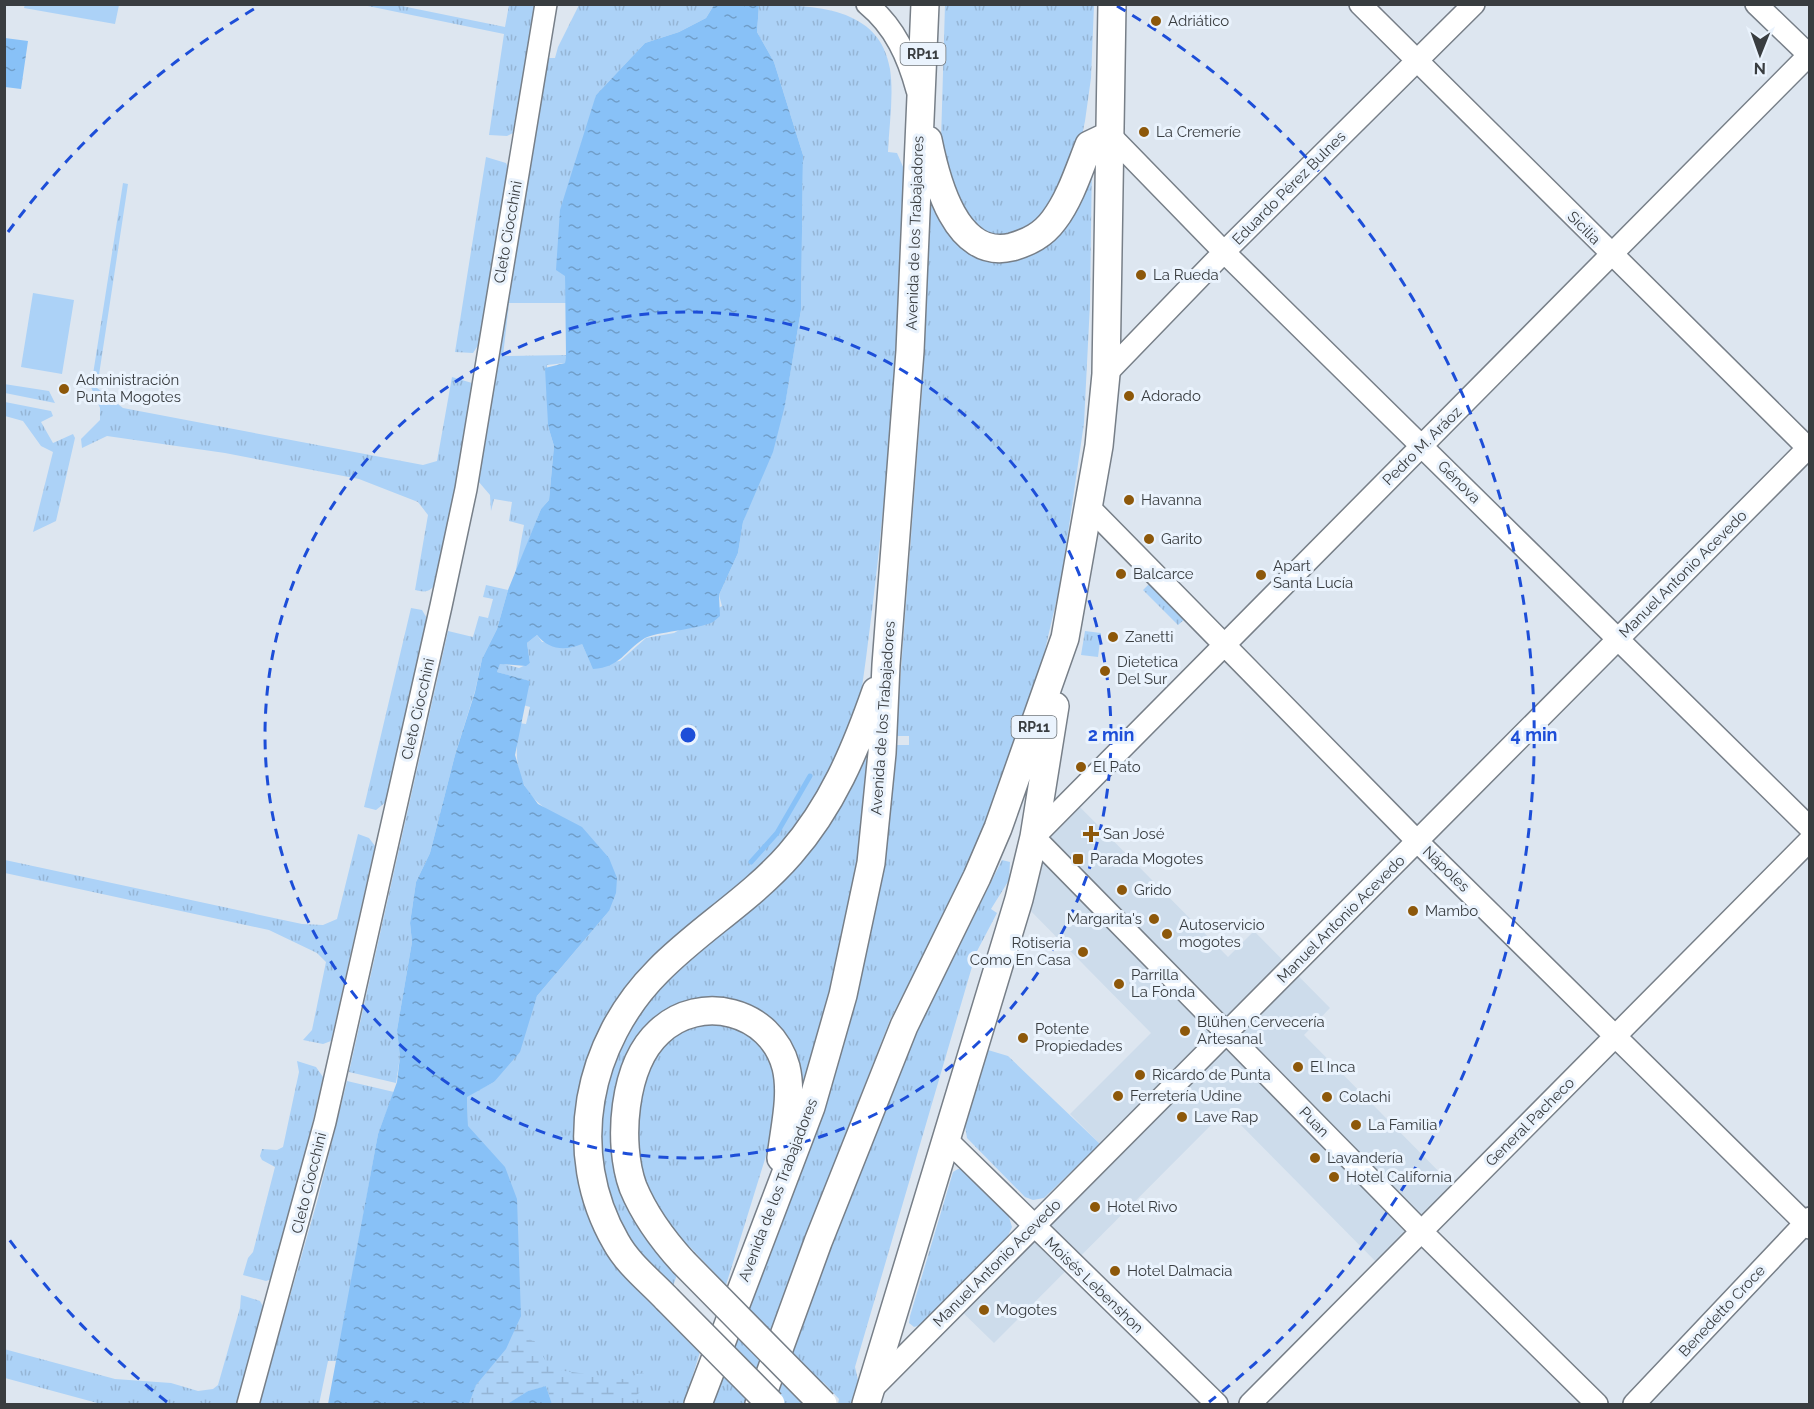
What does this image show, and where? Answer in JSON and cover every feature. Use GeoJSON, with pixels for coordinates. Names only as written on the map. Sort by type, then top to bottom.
{"type":"FeatureCollection","features":[{"type":"Feature","properties":{"kind":"main road","name":"Avenida de los Trabajadores"},"geometry":{"type":"LineString","coordinates":[[698,1404],[811,1107],[827,1058],[860,923],[878,810],[886,665],[910,351],[925,4]]}},
{"type":"Feature","properties":{"kind":"main road","name":"RP11"},"geometry":{"type":"LineString","coordinates":[[759,1404],[818,1242],[899,1037],[998,828],[1065,638],[1099,446],[1106,374],[1112,4]]}},
{"type":"Feature","properties":{"kind":"main road"},"geometry":{"type":"LineString","coordinates":[[921,104],[931,153],[949,208],[969,237],[977,243],[996,248],[1030,242],[1049,226],[1068,195],[1089,145],[1110,135]]}},
{"type":"Feature","properties":{"kind":"main road"},"geometry":{"type":"LineString","coordinates":[[868,1397],[1019,898],[1034,837],[1065,638]]}},
{"type":"Feature","properties":{"kind":"main road"},"geometry":{"type":"LineString","coordinates":[[771,1404],[667,1299],[616,1243],[596,1190],[589,1155],[588,1119],[591,1091],[601,1055],[618,1019],[656,973],[748,897],[810,830],[848,768],[886,665]]}},
{"type":"Feature","properties":{"kind":"main road"},"geometry":{"type":"LineString","coordinates":[[778,1189],[788,1094],[786,1067],[774,1042],[757,1023],[731,1012],[704,1010],[680,1017],[668,1024],[649,1043],[636,1069],[627,1107],[628,1168],[643,1207],[659,1234],[683,1262],[823,1404]]}},
{"type":"Feature","properties":{"kind":"street","name":"Cleto Ciocchini"},"geometry":{"type":"LineString","coordinates":[[248,1404],[325,1122],[444,594],[466,489],[546,4]]}},
{"type":"Feature","properties":{"kind":"street"},"geometry":{"type":"LineString","coordinates":[[540,45],[559,4]]}},
{"type":"Feature","properties":{"kind":"street"},"geometry":{"type":"LineString","coordinates":[[867,4],[895,35],[911,68],[921,104]]}},
{"type":"Feature","properties":{"kind":"street","name":"Sicilia"},"geometry":{"type":"LineString","coordinates":[[1360,4],[1809,448]]}},
{"type":"Feature","properties":{"kind":"street","name":"Eduardo Pérez Bulnes"},"geometry":{"type":"LineString","coordinates":[[1106,374],[1224,252],[1474,4]]}},
{"type":"Feature","properties":{"kind":"street"},"geometry":{"type":"LineString","coordinates":[[1756,4],[1809,55]]}},
{"type":"Feature","properties":{"kind":"street","name":"Pedro M. Aráoz"},"geometry":{"type":"LineString","coordinates":[[1034,837],[1226,646],[1809,55]]}},
{"type":"Feature","properties":{"kind":"street","name":"Génova"},"geometry":{"type":"LineString","coordinates":[[1110,135],[1224,252],[1809,828]]}},
{"type":"Feature","properties":{"kind":"street","name":"Manuel Antonio Acevedo"},"geometry":{"type":"LineString","coordinates":[[868,1397],[1034,1226],[1809,448]]}},
{"type":"Feature","properties":{"kind":"street","name":"Nápoles"},"geometry":{"type":"LineString","coordinates":[[1088,506],[1418,842],[1808,1223]]}},
{"type":"Feature","properties":{"kind":"street","name":"Puan"},"geometry":{"type":"LineString","coordinates":[[1034,837],[1422,1232],[1597,1404]]}},
{"type":"Feature","properties":{"kind":"street","name":"General Pacheco"},"geometry":{"type":"LineString","coordinates":[[1250,1404],[1809,840]]}},
{"type":"Feature","properties":{"kind":"street","name":"Moisés Lebenshon"},"geometry":{"type":"LineString","coordinates":[[946,1139],[1217,1404]]}},
{"type":"Feature","properties":{"kind":"street","name":"Benedetto Croce"},"geometry":{"type":"LineString","coordinates":[[1634,1404],[1808,1223]]}},
{"type":"Feature","properties":{"kind":"shaded area"},"geometry":{"type":"Polygon","coordinates":[[[1072,799],[1228,957],[1254,931],[1330,1008],[1304,1035],[1460,1193],[1384,1270],[1226,1110],[994,1343],[955,1305],[1108,1152],[1070,1114],[1151,1033],[1019,899],[1026,870],[1072,799]]]}},
{"type":"Feature","properties":{"kind":"green space"},"geometry":{"type":"Polygon","coordinates":[[[25,4],[119,5],[115,24],[24,8],[25,4]]]}},
{"type":"Feature","properties":{"kind":"green space"},"geometry":{"type":"Polygon","coordinates":[[[363,5],[397,5],[505,27],[509,5],[535,5],[513,133],[507,136],[489,135],[504,34],[363,5]]]}},
{"type":"Feature","properties":{"kind":"green space"},"geometry":{"type":"Polygon","coordinates":[[[579,5],[714,5],[706,18],[679,32],[645,43],[596,95],[565,276],[566,303],[509,303],[503,356],[566,355],[565,363],[547,365],[548,426],[554,446],[549,500],[541,509],[515,575],[524,525],[509,521],[512,502],[494,499],[491,511],[490,495],[478,481],[548,58],[555,58],[558,47],[579,5]]]}},
{"type":"Feature","properties":{"kind":"green space"},"geometry":{"type":"Polygon","coordinates":[[[759,5],[820,8],[858,21],[872,32],[884,48],[890,69],[888,152],[897,153],[904,169],[899,304],[883,507],[859,709],[855,725],[797,832],[634,985],[580,1147],[664,1309],[663,1314],[700,1352],[684,1404],[552,1404],[547,1386],[528,1391],[507,1404],[469,1404],[476,1385],[467,1096],[494,1082],[528,1022],[537,996],[609,911],[549,811],[529,793],[519,772],[517,736],[519,723],[526,724],[530,707],[523,705],[529,681],[497,672],[500,663],[519,668],[530,663],[527,643],[537,635],[542,642],[582,644],[591,664],[620,661],[646,638],[674,633],[722,606],[719,595],[738,553],[743,522],[785,404],[801,310],[803,155],[774,62],[757,32],[759,5]]]}},
{"type":"Feature","properties":{"kind":"green space"},"geometry":{"type":"Polygon","coordinates":[[[945,5],[1094,5],[1091,78],[1085,121],[1081,140],[1054,211],[1000,242],[959,214],[941,140],[945,5]]]}},
{"type":"Feature","properties":{"kind":"green space"},"geometry":{"type":"Polygon","coordinates":[[[486,157],[506,163],[509,170],[479,344],[473,353],[455,352],[486,157]]]}},
{"type":"Feature","properties":{"kind":"green space"},"geometry":{"type":"Polygon","coordinates":[[[1092,158],[1090,304],[1084,423],[1061,581],[1038,680],[1004,779],[964,874],[890,1020],[805,1238],[745,1404],[713,1404],[823,1111],[895,745],[909,745],[909,736],[896,736],[923,378],[931,183],[1012,257],[1092,158]]]}},
{"type":"Feature","properties":{"kind":"green space"},"geometry":{"type":"Polygon","coordinates":[[[123,183],[128,184],[97,388],[123,408],[423,465],[437,461],[452,377],[472,383],[456,487],[437,580],[431,589],[415,590],[428,515],[418,502],[359,479],[225,453],[107,436],[82,448],[81,439],[100,420],[100,408],[91,387],[123,183]]]}},
{"type":"Feature","properties":{"kind":"green space"},"geometry":{"type":"Polygon","coordinates":[[[33,293],[74,300],[62,374],[21,367],[33,293]]]}},
{"type":"Feature","properties":{"kind":"green space"},"geometry":{"type":"Polygon","coordinates":[[[4,384],[49,391],[55,403],[5,393],[4,384]]]}},
{"type":"Feature","properties":{"kind":"green space"},"geometry":{"type":"Polygon","coordinates":[[[5,402],[51,411],[53,416],[41,422],[53,443],[73,434],[75,438],[56,521],[33,532],[53,452],[41,446],[23,421],[5,416],[5,402]]]}},
{"type":"Feature","properties":{"kind":"green space"},"geometry":{"type":"Polygon","coordinates":[[[1150,583],[1186,618],[1178,625],[1143,590],[1150,583]]]}},
{"type":"Feature","properties":{"kind":"green space"},"geometry":{"type":"Polygon","coordinates":[[[486,585],[508,590],[497,629],[482,659],[430,853],[416,882],[410,923],[412,942],[397,1030],[400,1057],[396,1083],[349,1072],[448,631],[473,637],[479,616],[488,618],[493,599],[483,597],[486,585]]]}},
{"type":"Feature","properties":{"kind":"green space"},"geometry":{"type":"Polygon","coordinates":[[[411,608],[422,610],[428,620],[386,802],[376,810],[364,807],[411,608]]]}},
{"type":"Feature","properties":{"kind":"green space"},"geometry":{"type":"Polygon","coordinates":[[[1085,631],[1101,633],[1098,657],[1081,655],[1085,631]]]}},
{"type":"Feature","properties":{"kind":"green space"},"geometry":{"type":"Polygon","coordinates":[[[865,758],[869,759],[866,803],[845,936],[823,1023],[797,1109],[790,1054],[686,1005],[618,1117],[678,1272],[672,1289],[636,1252],[606,1193],[597,1122],[619,1034],[865,758]]]}},
{"type":"Feature","properties":{"kind":"green space"},"geometry":{"type":"Polygon","coordinates":[[[358,834],[369,838],[375,846],[331,1041],[323,1044],[303,1040],[312,1030],[326,962],[317,953],[269,930],[5,873],[5,860],[302,924],[323,925],[337,919],[358,834]]]}},
{"type":"Feature","properties":{"kind":"green space"},"geometry":{"type":"Polygon","coordinates":[[[1002,860],[1010,862],[1009,880],[991,909],[997,913],[976,953],[855,1367],[858,1380],[851,1404],[838,1404],[839,1399],[823,1382],[815,1404],[775,1404],[820,1277],[908,1049],[1002,860]]]}},
{"type":"Feature","properties":{"kind":"green space"},"geometry":{"type":"Polygon","coordinates":[[[714,1018],[764,1041],[780,1089],[769,1146],[726,1285],[689,1246],[686,1251],[658,1214],[638,1162],[638,1098],[663,1039],[714,1018]]]}},
{"type":"Feature","properties":{"kind":"green space"},"geometry":{"type":"Polygon","coordinates":[[[988,1050],[1008,1056],[1100,1144],[1044,1198],[1033,1200],[1025,1197],[967,1138],[965,1126],[988,1050]]]}},
{"type":"Feature","properties":{"kind":"green space"},"geometry":{"type":"Polygon","coordinates":[[[297,1061],[316,1067],[323,1077],[295,1198],[272,1279],[266,1281],[243,1275],[248,1258],[253,1252],[275,1167],[262,1160],[260,1156],[262,1149],[277,1150],[283,1147],[299,1072],[297,1061]]]}},
{"type":"Feature","properties":{"kind":"green space"},"geometry":{"type":"Polygon","coordinates":[[[347,1081],[394,1092],[378,1134],[337,1361],[328,1361],[319,1404],[259,1404],[317,1202],[347,1081]]]}},
{"type":"Feature","properties":{"kind":"green space"},"geometry":{"type":"Polygon","coordinates":[[[963,1169],[1008,1214],[1012,1227],[1008,1236],[921,1325],[914,1327],[909,1323],[910,1316],[953,1172],[963,1169]]]}},
{"type":"Feature","properties":{"kind":"green space"},"geometry":{"type":"Polygon","coordinates":[[[241,1295],[260,1301],[265,1310],[240,1404],[101,1404],[5,1378],[4,1349],[115,1379],[171,1383],[198,1391],[213,1389],[218,1385],[240,1308],[241,1295]]]}},
{"type":"Feature","properties":{"kind":"green space"},"geometry":{"type":"Polygon","coordinates":[[[521,1316],[525,1337],[535,1342],[550,1369],[630,1380],[636,1374],[644,1373],[646,1383],[644,1387],[625,1404],[552,1404],[546,1386],[528,1391],[507,1404],[469,1404],[476,1385],[506,1349],[521,1316]]]}},
{"type":"Feature","properties":{"kind":"water"},"geometry":{"type":"Polygon","coordinates":[[[714,5],[759,5],[757,32],[774,62],[803,155],[801,310],[785,405],[773,452],[743,522],[738,553],[719,595],[720,616],[713,622],[645,638],[616,662],[602,668],[593,669],[582,644],[569,648],[558,648],[547,644],[537,635],[527,643],[530,663],[526,666],[500,664],[497,672],[530,681],[515,755],[524,785],[538,804],[582,827],[609,858],[617,878],[616,893],[609,911],[537,996],[520,1052],[494,1082],[467,1097],[468,1126],[505,1167],[517,1199],[521,1316],[506,1349],[476,1385],[469,1404],[328,1404],[378,1134],[397,1082],[400,1057],[397,1030],[412,942],[410,923],[416,882],[430,853],[482,659],[497,629],[508,590],[541,509],[549,500],[554,446],[548,426],[545,368],[565,363],[566,355],[565,276],[556,270],[560,210],[596,95],[645,43],[679,32],[706,18],[714,5]]]}},
{"type":"Feature","properties":{"kind":"water"},"geometry":{"type":"Polygon","coordinates":[[[5,38],[28,41],[21,89],[5,87],[5,38]]]}},
{"type":"Feature","properties":{"kind":"water"},"geometry":{"type":"Polygon","coordinates":[[[546,1386],[552,1404],[507,1404],[528,1391],[546,1386]]]}},
{"type":"Feature","properties":{"kind":"waterway"},"geometry":{"type":"LineString","coordinates":[[751,862],[777,833],[810,776]]}},
{"type":"Feature","properties":{"kind":"place","name":"Adriático"},"geometry":{"type":"Point","coordinates":[1156,21]}},
{"type":"Feature","properties":{"kind":"place","name":"La Cremeríe"},"geometry":{"type":"Point","coordinates":[1144,132]}},
{"type":"Feature","properties":{"kind":"place","name":"La Rueda"},"geometry":{"type":"Point","coordinates":[1141,275]}},
{"type":"Feature","properties":{"kind":"place","name":"Administración Punta Mogotes"},"geometry":{"type":"Point","coordinates":[64,389]}},
{"type":"Feature","properties":{"kind":"place","name":"Adorado"},"geometry":{"type":"Point","coordinates":[1129,396]}},
{"type":"Feature","properties":{"kind":"place","name":"Havanna"},"geometry":{"type":"Point","coordinates":[1129,500]}},
{"type":"Feature","properties":{"kind":"place","name":"Garito"},"geometry":{"type":"Point","coordinates":[1149,539]}},
{"type":"Feature","properties":{"kind":"place","name":"Balcarce"},"geometry":{"type":"Point","coordinates":[1121,574]}},
{"type":"Feature","properties":{"kind":"place","name":"Apart Santa Lucía"},"geometry":{"type":"Point","coordinates":[1261,575]}},
{"type":"Feature","properties":{"kind":"place","name":"Zanetti"},"geometry":{"type":"Point","coordinates":[1113,637]}},
{"type":"Feature","properties":{"kind":"place","name":"Dietetica Del Sur"},"geometry":{"type":"Point","coordinates":[1105,671]}},
{"type":"Feature","properties":{"kind":"place","name":"El Pato"},"geometry":{"type":"Point","coordinates":[1081,767]}},
{"type":"Feature","properties":{"kind":"place","name":"San José"},"geometry":{"type":"Point","coordinates":[1091,834]}},
{"type":"Feature","properties":{"kind":"place","name":"Parada Mogotes"},"geometry":{"type":"Point","coordinates":[1078,859]}},
{"type":"Feature","properties":{"kind":"place","name":"Grido"},"geometry":{"type":"Point","coordinates":[1122,890]}},
{"type":"Feature","properties":{"kind":"place","name":"Mambo"},"geometry":{"type":"Point","coordinates":[1413,911]}},
{"type":"Feature","properties":{"kind":"place","name":"Margarita's"},"geometry":{"type":"Point","coordinates":[1154,919]}},
{"type":"Feature","properties":{"kind":"place","name":"Autoservicio mogotes"},"geometry":{"type":"Point","coordinates":[1167,934]}},
{"type":"Feature","properties":{"kind":"place","name":"Rotiseria Como En Casa"},"geometry":{"type":"Point","coordinates":[1083,952]}},
{"type":"Feature","properties":{"kind":"place","name":"Parrilla La Fonda"},"geometry":{"type":"Point","coordinates":[1119,984]}},
{"type":"Feature","properties":{"kind":"place","name":"Blühen Cervecería Artesanal"},"geometry":{"type":"Point","coordinates":[1185,1031]}},
{"type":"Feature","properties":{"kind":"place","name":"Potente Propiedades"},"geometry":{"type":"Point","coordinates":[1023,1038]}},
{"type":"Feature","properties":{"kind":"place","name":"El Inca"},"geometry":{"type":"Point","coordinates":[1298,1067]}},
{"type":"Feature","properties":{"kind":"place","name":"Ricardo de Punta"},"geometry":{"type":"Point","coordinates":[1140,1075]}},
{"type":"Feature","properties":{"kind":"place","name":"Ferretería Udine"},"geometry":{"type":"Point","coordinates":[1118,1096]}},
{"type":"Feature","properties":{"kind":"place","name":"Colachi"},"geometry":{"type":"Point","coordinates":[1327,1097]}},
{"type":"Feature","properties":{"kind":"place","name":"Lave Rap"},"geometry":{"type":"Point","coordinates":[1182,1117]}},
{"type":"Feature","properties":{"kind":"place","name":"La Familia"},"geometry":{"type":"Point","coordinates":[1356,1125]}},
{"type":"Feature","properties":{"kind":"place","name":"Lavandería"},"geometry":{"type":"Point","coordinates":[1315,1158]}},
{"type":"Feature","properties":{"kind":"place","name":"Hotel California"},"geometry":{"type":"Point","coordinates":[1334,1177]}},
{"type":"Feature","properties":{"kind":"place","name":"Hotel Rivo"},"geometry":{"type":"Point","coordinates":[1095,1207]}},
{"type":"Feature","properties":{"kind":"place","name":"Hotel Dalmacia"},"geometry":{"type":"Point","coordinates":[1115,1271]}},
{"type":"Feature","properties":{"kind":"place","name":"Mogotes"},"geometry":{"type":"Point","coordinates":[984,1310]}}]}
